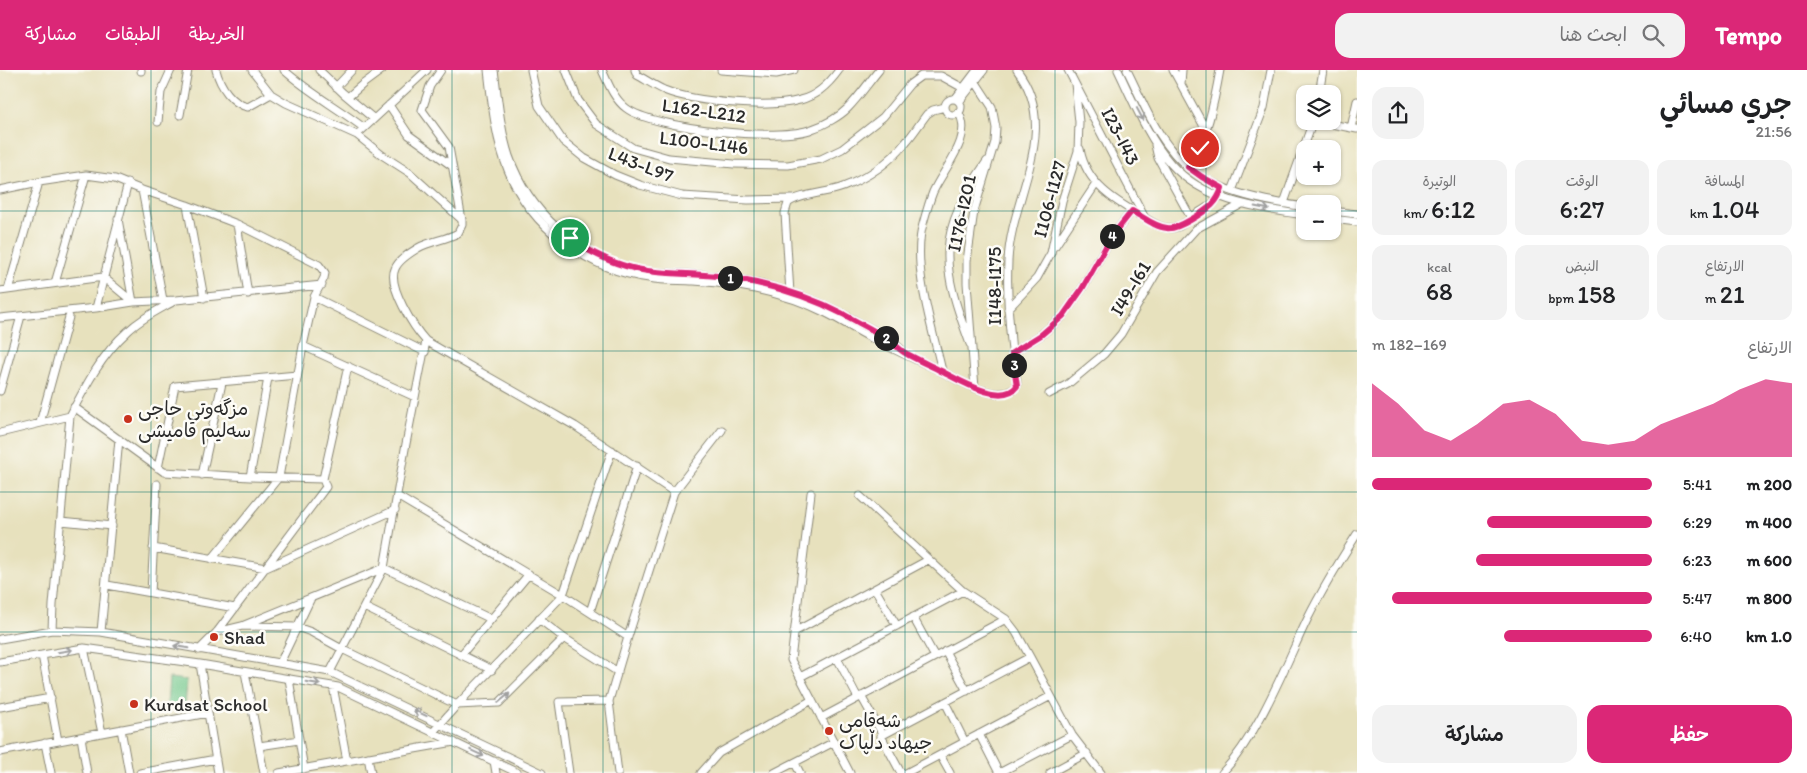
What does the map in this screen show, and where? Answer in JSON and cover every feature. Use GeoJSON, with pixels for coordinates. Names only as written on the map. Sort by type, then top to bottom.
{"type":"FeatureCollection","features":[{"type":"Feature","properties":{"kind":"street"},"geometry":{"type":"LineString","coordinates":[[158,122],[161,92],[171,70]]}},
{"type":"Feature","properties":{"kind":"street"},"geometry":{"type":"LineString","coordinates":[[180,115],[188,70]]}},
{"type":"Feature","properties":{"kind":"street"},"geometry":{"type":"LineString","coordinates":[[216,70],[224,90],[241,106],[248,107],[271,94]]}},
{"type":"Feature","properties":{"kind":"street"},"geometry":{"type":"LineString","coordinates":[[252,70],[271,94],[286,103],[357,134],[382,155],[410,173],[462,220]]}},
{"type":"Feature","properties":{"kind":"street"},"geometry":{"type":"LineString","coordinates":[[284,70],[298,83],[335,106],[364,128]]}},
{"type":"Feature","properties":{"kind":"street"},"geometry":{"type":"LineString","coordinates":[[319,70],[374,119]]}},
{"type":"Feature","properties":{"kind":"street"},"geometry":{"type":"LineString","coordinates":[[336,87],[352,70]]}},
{"type":"Feature","properties":{"kind":"street"},"geometry":{"type":"LineString","coordinates":[[348,97],[382,70]]}},
{"type":"Feature","properties":{"kind":"street"},"geometry":{"type":"LineString","coordinates":[[357,134],[427,70]]}},
{"type":"Feature","properties":{"kind":"street"},"geometry":{"type":"LineString","coordinates":[[440,70],[430,86],[422,110],[449,147],[462,225],[458,233],[418,248],[402,259],[394,270],[394,283],[397,294],[417,330],[426,341],[575,426],[674,492]]}},
{"type":"Feature","properties":{"kind":"street"},"geometry":{"type":"LineString","coordinates":[[488,70],[495,99]]}},
{"type":"Feature","properties":{"kind":"street"},"geometry":{"type":"LineString","coordinates":[[494,70],[495,99]]}},
{"type":"Feature","properties":{"kind":"street","name":"L43-L97"},"geometry":{"type":"LineString","coordinates":[[531,70],[539,106],[563,141],[584,158],[614,175],[640,185],[682,196],[748,200],[794,199],[834,191],[870,173],[896,153],[927,114],[933,110],[945,107]]}},
{"type":"Feature","properties":{"kind":"street","name":"L100-L146"},"geometry":{"type":"LineString","coordinates":[[566,70],[578,100],[596,124],[633,148],[670,158],[734,164],[788,165],[821,159],[842,149],[883,117],[910,84],[921,76],[941,76],[963,88]]}},
{"type":"Feature","properties":{"kind":"street","name":"L162-L212"},"geometry":{"type":"LineString","coordinates":[[602,70],[611,90],[626,108],[653,120],[671,125],[764,135],[812,130],[848,108],[879,70]]}},
{"type":"Feature","properties":{"kind":"street"},"geometry":{"type":"LineString","coordinates":[[635,70],[637,75],[665,90],[693,97],[729,102],[776,105],[802,100],[820,91],[832,80],[839,70]]}},
{"type":"Feature","properties":{"kind":"street"},"geometry":{"type":"LineString","coordinates":[[721,70],[776,74],[794,70]]}},
{"type":"Feature","properties":{"kind":"street"},"geometry":{"type":"LineString","coordinates":[[957,100],[963,88],[978,70]]}},
{"type":"Feature","properties":{"kind":"street"},"geometry":{"type":"LineString","coordinates":[[957,100],[961,106],[958,112],[950,114],[946,112],[947,101],[957,100],[984,70]]}},
{"type":"Feature","properties":{"kind":"street","name":"I148-I175"},"geometry":{"type":"LineString","coordinates":[[495,99],[508,155],[524,188],[543,214],[578,244],[608,261],[636,270],[727,278],[812,299],[887,338],[905,353],[975,388],[986,392],[999,393],[1015,389],[1017,382],[1008,309],[1010,242],[1034,148],[1036,131],[1031,97],[1017,70]]}},
{"type":"Feature","properties":{"kind":"street","name":"I23-I43"},"geometry":{"type":"LineString","coordinates":[[1068,70],[1145,218]]}},
{"type":"Feature","properties":{"kind":"street"},"geometry":{"type":"LineString","coordinates":[[1118,70],[1154,139],[1176,169],[1202,188],[1218,196],[1242,204],[1296,213]]}},
{"type":"Feature","properties":{"kind":"street"},"geometry":{"type":"LineString","coordinates":[[1127,70],[1166,144],[1188,167],[1202,177],[1232,192],[1296,205]]}},
{"type":"Feature","properties":{"kind":"street"},"geometry":{"type":"LineString","coordinates":[[1173,70],[1206,130]]}},
{"type":"Feature","properties":{"kind":"street"},"geometry":{"type":"LineString","coordinates":[[1181,84],[1182,70]]}},
{"type":"Feature","properties":{"kind":"street"},"geometry":{"type":"LineString","coordinates":[[1188,167],[1200,148],[1206,130],[1220,70]]}},
{"type":"Feature","properties":{"kind":"street"},"geometry":{"type":"LineString","coordinates":[[1232,192],[1264,108],[1271,70]]}},
{"type":"Feature","properties":{"kind":"street"},"geometry":{"type":"LineString","coordinates":[[1320,85],[1323,70]]}},
{"type":"Feature","properties":{"kind":"street","name":"I176-I201"},"geometry":{"type":"LineString","coordinates":[[975,81],[994,112],[996,136],[974,211],[967,261],[975,388]]}},
{"type":"Feature","properties":{"kind":"street","name":"I106-I127"},"geometry":{"type":"LineString","coordinates":[[1008,309],[1037,278],[1051,253],[1062,201],[1076,160],[1079,144],[1075,84]]}},
{"type":"Feature","properties":{"kind":"street"},"geometry":{"type":"LineString","coordinates":[[1341,126],[1354,128],[1357,101]]}},
{"type":"Feature","properties":{"kind":"street"},"geometry":{"type":"LineString","coordinates":[[389,105],[409,135],[452,166]]}},
{"type":"Feature","properties":{"kind":"street"},"geometry":{"type":"LineString","coordinates":[[942,371],[922,282],[919,245],[922,227],[933,192],[963,136],[964,123],[958,112]]}},
{"type":"Feature","properties":{"kind":"street"},"geometry":{"type":"LineString","coordinates":[[1284,203],[1311,130]]}},
{"type":"Feature","properties":{"kind":"street"},"geometry":{"type":"LineString","coordinates":[[1154,139],[1158,158],[1191,218]]}},
{"type":"Feature","properties":{"kind":"street"},"geometry":{"type":"LineString","coordinates":[[1079,144],[1083,162],[1096,184],[1109,197],[1160,226],[1169,229],[1178,227],[1212,204],[1222,188]]}},
{"type":"Feature","properties":{"kind":"street"},"geometry":{"type":"LineString","coordinates":[[973,352],[954,299],[948,273],[947,251],[950,232],[961,202],[970,184],[991,154]]}},
{"type":"Feature","properties":{"kind":"street"},"geometry":{"type":"LineString","coordinates":[[55,283],[86,175]]}},
{"type":"Feature","properties":{"kind":"street"},"geometry":{"type":"LineString","coordinates":[[0,190],[86,175],[115,178],[142,190],[237,224],[319,265],[325,273],[322,285],[314,297],[297,376],[279,477],[212,559]]}},
{"type":"Feature","properties":{"kind":"street"},"geometry":{"type":"LineString","coordinates":[[38,182],[4,291],[103,277],[133,302]]}},
{"type":"Feature","properties":{"kind":"street"},"geometry":{"type":"LineString","coordinates":[[96,308],[128,183]]}},
{"type":"Feature","properties":{"kind":"street"},"geometry":{"type":"LineString","coordinates":[[1051,253],[1096,184]]}},
{"type":"Feature","properties":{"kind":"street"},"geometry":{"type":"LineString","coordinates":[[142,190],[163,300]]}},
{"type":"Feature","properties":{"kind":"street"},"geometry":{"type":"LineString","coordinates":[[789,294],[785,213],[786,205],[794,199]]}},
{"type":"Feature","properties":{"kind":"street","name":"I49-I61"},"geometry":{"type":"LineString","coordinates":[[1049,394],[1068,384],[1104,354],[1121,334],[1157,272],[1196,229],[1222,213],[1242,204]]}},
{"type":"Feature","properties":{"kind":"street"},"geometry":{"type":"LineString","coordinates":[[187,205],[204,298]]}},
{"type":"Feature","properties":{"kind":"street"},"geometry":{"type":"LineString","coordinates":[[1012,353],[1041,335],[1063,316],[1082,289],[1112,236],[1132,211]]}},
{"type":"Feature","properties":{"kind":"street"},"geometry":{"type":"LineString","coordinates":[[1341,212],[1357,214]]}},
{"type":"Feature","properties":{"kind":"street"},"geometry":{"type":"LineString","coordinates":[[118,219],[133,302]]}},
{"type":"Feature","properties":{"kind":"street"},"geometry":{"type":"LineString","coordinates":[[1341,220],[1357,222]]}},
{"type":"Feature","properties":{"kind":"street"},"geometry":{"type":"LineString","coordinates":[[237,224],[248,294]]}},
{"type":"Feature","properties":{"kind":"street"},"geometry":{"type":"LineString","coordinates":[[0,318],[96,308],[133,302],[204,298],[322,285]]}},
{"type":"Feature","properties":{"kind":"street"},"geometry":{"type":"LineString","coordinates":[[314,297],[425,352]]}},
{"type":"Feature","properties":{"kind":"street"},"geometry":{"type":"LineString","coordinates":[[52,630],[70,416],[107,354],[126,332],[141,320],[176,300]]}},
{"type":"Feature","properties":{"kind":"street"},"geometry":{"type":"LineString","coordinates":[[0,391],[21,316]]}},
{"type":"Feature","properties":{"kind":"street"},"geometry":{"type":"LineString","coordinates":[[40,423],[69,317]]}},
{"type":"Feature","properties":{"kind":"street"},"geometry":{"type":"LineString","coordinates":[[330,672],[384,568],[426,341]]}},
{"type":"Feature","properties":{"kind":"street"},"geometry":{"type":"LineString","coordinates":[[303,346],[415,397]]}},
{"type":"Feature","properties":{"kind":"street"},"geometry":{"type":"LineString","coordinates":[[199,650],[217,632],[326,487],[324,479],[348,366]]}},
{"type":"Feature","properties":{"kind":"street"},"geometry":{"type":"LineString","coordinates":[[158,468],[175,386],[297,376]]}},
{"type":"Feature","properties":{"kind":"street"},"geometry":{"type":"LineString","coordinates":[[250,477],[268,378]]}},
{"type":"Feature","properties":{"kind":"street"},"geometry":{"type":"LineString","coordinates":[[202,475],[222,383]]}},
{"type":"Feature","properties":{"kind":"street"},"geometry":{"type":"LineString","coordinates":[[74,407],[164,472],[324,479]]}},
{"type":"Feature","properties":{"kind":"street"},"geometry":{"type":"LineString","coordinates":[[0,433],[70,416]]}},
{"type":"Feature","properties":{"kind":"street"},"geometry":{"type":"LineString","coordinates":[[618,773],[609,701],[628,637],[674,492],[722,430]]}},
{"type":"Feature","properties":{"kind":"street"},"geometry":{"type":"LineString","coordinates":[[101,632],[107,586],[119,440]]}},
{"type":"Feature","properties":{"kind":"street"},"geometry":{"type":"LineString","coordinates":[[433,732],[563,594],[612,450]]}},
{"type":"Feature","properties":{"kind":"street"},"geometry":{"type":"LineString","coordinates":[[590,612],[637,466]]}},
{"type":"Feature","properties":{"kind":"street"},"geometry":{"type":"LineString","coordinates":[[151,593],[157,484]]}},
{"type":"Feature","properties":{"kind":"street"},"geometry":{"type":"LineString","coordinates":[[810,493],[791,660],[850,773]]}},
{"type":"Feature","properties":{"kind":"street"},"geometry":{"type":"LineString","coordinates":[[397,496],[563,594],[628,637]]}},
{"type":"Feature","properties":{"kind":"street"},"geometry":{"type":"LineString","coordinates":[[860,496],[963,591],[1006,620],[1016,632],[1072,735],[1101,773]]}},
{"type":"Feature","properties":{"kind":"street"},"geometry":{"type":"LineString","coordinates":[[153,548],[266,568],[395,510]]}},
{"type":"Feature","properties":{"kind":"street"},"geometry":{"type":"LineString","coordinates":[[61,521],[112,526]]}},
{"type":"Feature","properties":{"kind":"street"},"geometry":{"type":"LineString","coordinates":[[1222,773],[1234,761],[1245,744],[1280,678],[1323,588],[1357,534]]}},
{"type":"Feature","properties":{"kind":"street"},"geometry":{"type":"LineString","coordinates":[[794,632],[928,560]]}},
{"type":"Feature","properties":{"kind":"street"},"geometry":{"type":"LineString","coordinates":[[217,632],[242,626],[384,568],[491,620]]}},
{"type":"Feature","properties":{"kind":"street"},"geometry":{"type":"LineString","coordinates":[[461,655],[529,574]]}},
{"type":"Feature","properties":{"kind":"street"},"geometry":{"type":"LineString","coordinates":[[107,586],[235,608]]}},
{"type":"Feature","properties":{"kind":"street"},"geometry":{"type":"LineString","coordinates":[[875,588],[897,626]]}},
{"type":"Feature","properties":{"kind":"street"},"geometry":{"type":"LineString","coordinates":[[800,677],[963,591]]}},
{"type":"Feature","properties":{"kind":"street"},"geometry":{"type":"LineString","coordinates":[[280,663],[311,598]]}},
{"type":"Feature","properties":{"kind":"street"},"geometry":{"type":"LineString","coordinates":[[364,607],[492,670]]}},
{"type":"Feature","properties":{"kind":"street"},"geometry":{"type":"LineString","coordinates":[[914,617],[935,657]]}},
{"type":"Feature","properties":{"kind":"street"},"geometry":{"type":"LineString","coordinates":[[539,619],[564,638],[618,672]]}},
{"type":"Feature","properties":{"kind":"street"},"geometry":{"type":"LineString","coordinates":[[821,718],[1006,620]]}},
{"type":"Feature","properties":{"kind":"street"},"geometry":{"type":"LineString","coordinates":[[242,626],[297,627],[311,632],[457,705],[499,703],[564,638]]}},
{"type":"Feature","properties":{"kind":"street"},"geometry":{"type":"LineString","coordinates":[[0,639],[52,630],[101,632],[330,672],[440,723],[536,772]]}},
{"type":"Feature","properties":{"kind":"street"},"geometry":{"type":"LineString","coordinates":[[84,648],[102,733]]}},
{"type":"Feature","properties":{"kind":"street"},"geometry":{"type":"LineString","coordinates":[[0,662],[84,648],[200,664],[338,687],[518,773]]}},
{"type":"Feature","properties":{"kind":"street"},"geometry":{"type":"LineString","coordinates":[[946,652],[966,690]]}},
{"type":"Feature","properties":{"kind":"street"},"geometry":{"type":"LineString","coordinates":[[42,654],[58,741]]}},
{"type":"Feature","properties":{"kind":"street"},"geometry":{"type":"LineString","coordinates":[[235,670],[236,655]]}},
{"type":"Feature","properties":{"kind":"street"},"geometry":{"type":"LineString","coordinates":[[883,735],[1030,657]]}},
{"type":"Feature","properties":{"kind":"street"},"geometry":{"type":"LineString","coordinates":[[837,658],[883,735],[881,736],[901,773]]}},
{"type":"Feature","properties":{"kind":"street"},"geometry":{"type":"LineString","coordinates":[[200,664],[218,773]]}},
{"type":"Feature","properties":{"kind":"street"},"geometry":{"type":"LineString","coordinates":[[245,672],[264,773]]}},
{"type":"Feature","properties":{"kind":"street"},"geometry":{"type":"LineString","coordinates":[[289,679],[304,769]]}},
{"type":"Feature","properties":{"kind":"street"},"geometry":{"type":"LineString","coordinates":[[333,686],[347,761]]}},
{"type":"Feature","properties":{"kind":"street"},"geometry":{"type":"LineString","coordinates":[[906,773],[1051,696]]}},
{"type":"Feature","properties":{"kind":"street"},"geometry":{"type":"LineString","coordinates":[[0,708],[51,698]]}},
{"type":"Feature","properties":{"kind":"street"},"geometry":{"type":"LineString","coordinates":[[701,773],[719,753],[812,700]]}},
{"type":"Feature","properties":{"kind":"street"},"geometry":{"type":"LineString","coordinates":[[569,773],[559,702],[609,701]]}},
{"type":"Feature","properties":{"kind":"street"},"geometry":{"type":"LineString","coordinates":[[945,702],[965,742]]}},
{"type":"Feature","properties":{"kind":"street"},"geometry":{"type":"LineString","coordinates":[[0,752],[208,713]]}},
{"type":"Feature","properties":{"kind":"street"},"geometry":{"type":"LineString","coordinates":[[121,729],[129,773]]}},
{"type":"Feature","properties":{"kind":"street"},"geometry":{"type":"LineString","coordinates":[[979,734],[999,773],[1072,735]]}},
{"type":"Feature","properties":{"kind":"street"},"geometry":{"type":"LineString","coordinates":[[81,737],[87,773]]}},
{"type":"Feature","properties":{"kind":"street"},"geometry":{"type":"LineString","coordinates":[[259,746],[299,740]]}},
{"type":"Feature","properties":{"kind":"street"},"geometry":{"type":"LineString","coordinates":[[279,773],[454,742]]}},
{"type":"Feature","properties":{"kind":"street"},"geometry":{"type":"LineString","coordinates":[[774,773],[834,742]]}},
{"type":"Feature","properties":{"kind":"street"},"geometry":{"type":"LineString","coordinates":[[45,743],[50,773]]}},
{"type":"Feature","properties":{"kind":"street"},"geometry":{"type":"LineString","coordinates":[[1050,773],[1087,753]]}},
{"type":"Feature","properties":{"kind":"street"},"geometry":{"type":"LineString","coordinates":[[940,755],[950,773]]}},
{"type":"Feature","properties":{"kind":"street"},"geometry":{"type":"LineString","coordinates":[[368,757],[372,773]]}},
{"type":"Feature","properties":{"kind":"street"},"geometry":{"type":"LineString","coordinates":[[140,773],[171,770],[216,759]]}},
{"type":"Feature","properties":{"kind":"street"},"geometry":{"type":"LineString","coordinates":[[494,761],[496,773]]}},
{"type":"Feature","properties":{"kind":"street"},"geometry":{"type":"LineString","coordinates":[[795,762],[800,773]]}},
{"type":"Feature","properties":{"kind":"green space"},"geometry":{"type":"Polygon","coordinates":[[[169,678],[187,680],[185,707],[167,706],[169,678]]]}},
{"type":"Feature","properties":{"kind":"place","name":"مزگەوتی حاجی سەلیم قامیشی"},"geometry":{"type":"Point","coordinates":[128,419]}},
{"type":"Feature","properties":{"kind":"place","name":"Shad"},"geometry":{"type":"Point","coordinates":[214,637]}},
{"type":"Feature","properties":{"kind":"place","name":"Kurdsat School"},"geometry":{"type":"Point","coordinates":[134,704]}},
{"type":"Feature","properties":{"kind":"place","name":"شەقامی جیهاد دڵپاک"},"geometry":{"type":"Point","coordinates":[829,731]}},
{"type":"Feature","properties":{"kind":"route"},"geometry":{"type":"LineString","coordinates":[[570,238],[600,257],[636,270],[714,276],[784,289],[822,303],[887,338],[905,353],[973,387],[986,392],[1005,393],[1014,390],[1017,386],[1012,353],[1041,335],[1063,316],[1082,289],[1112,236],[1132,211],[1160,226],[1172,228],[1178,227],[1212,204],[1222,188],[1212,184],[1188,167],[1200,148]]}}]}
